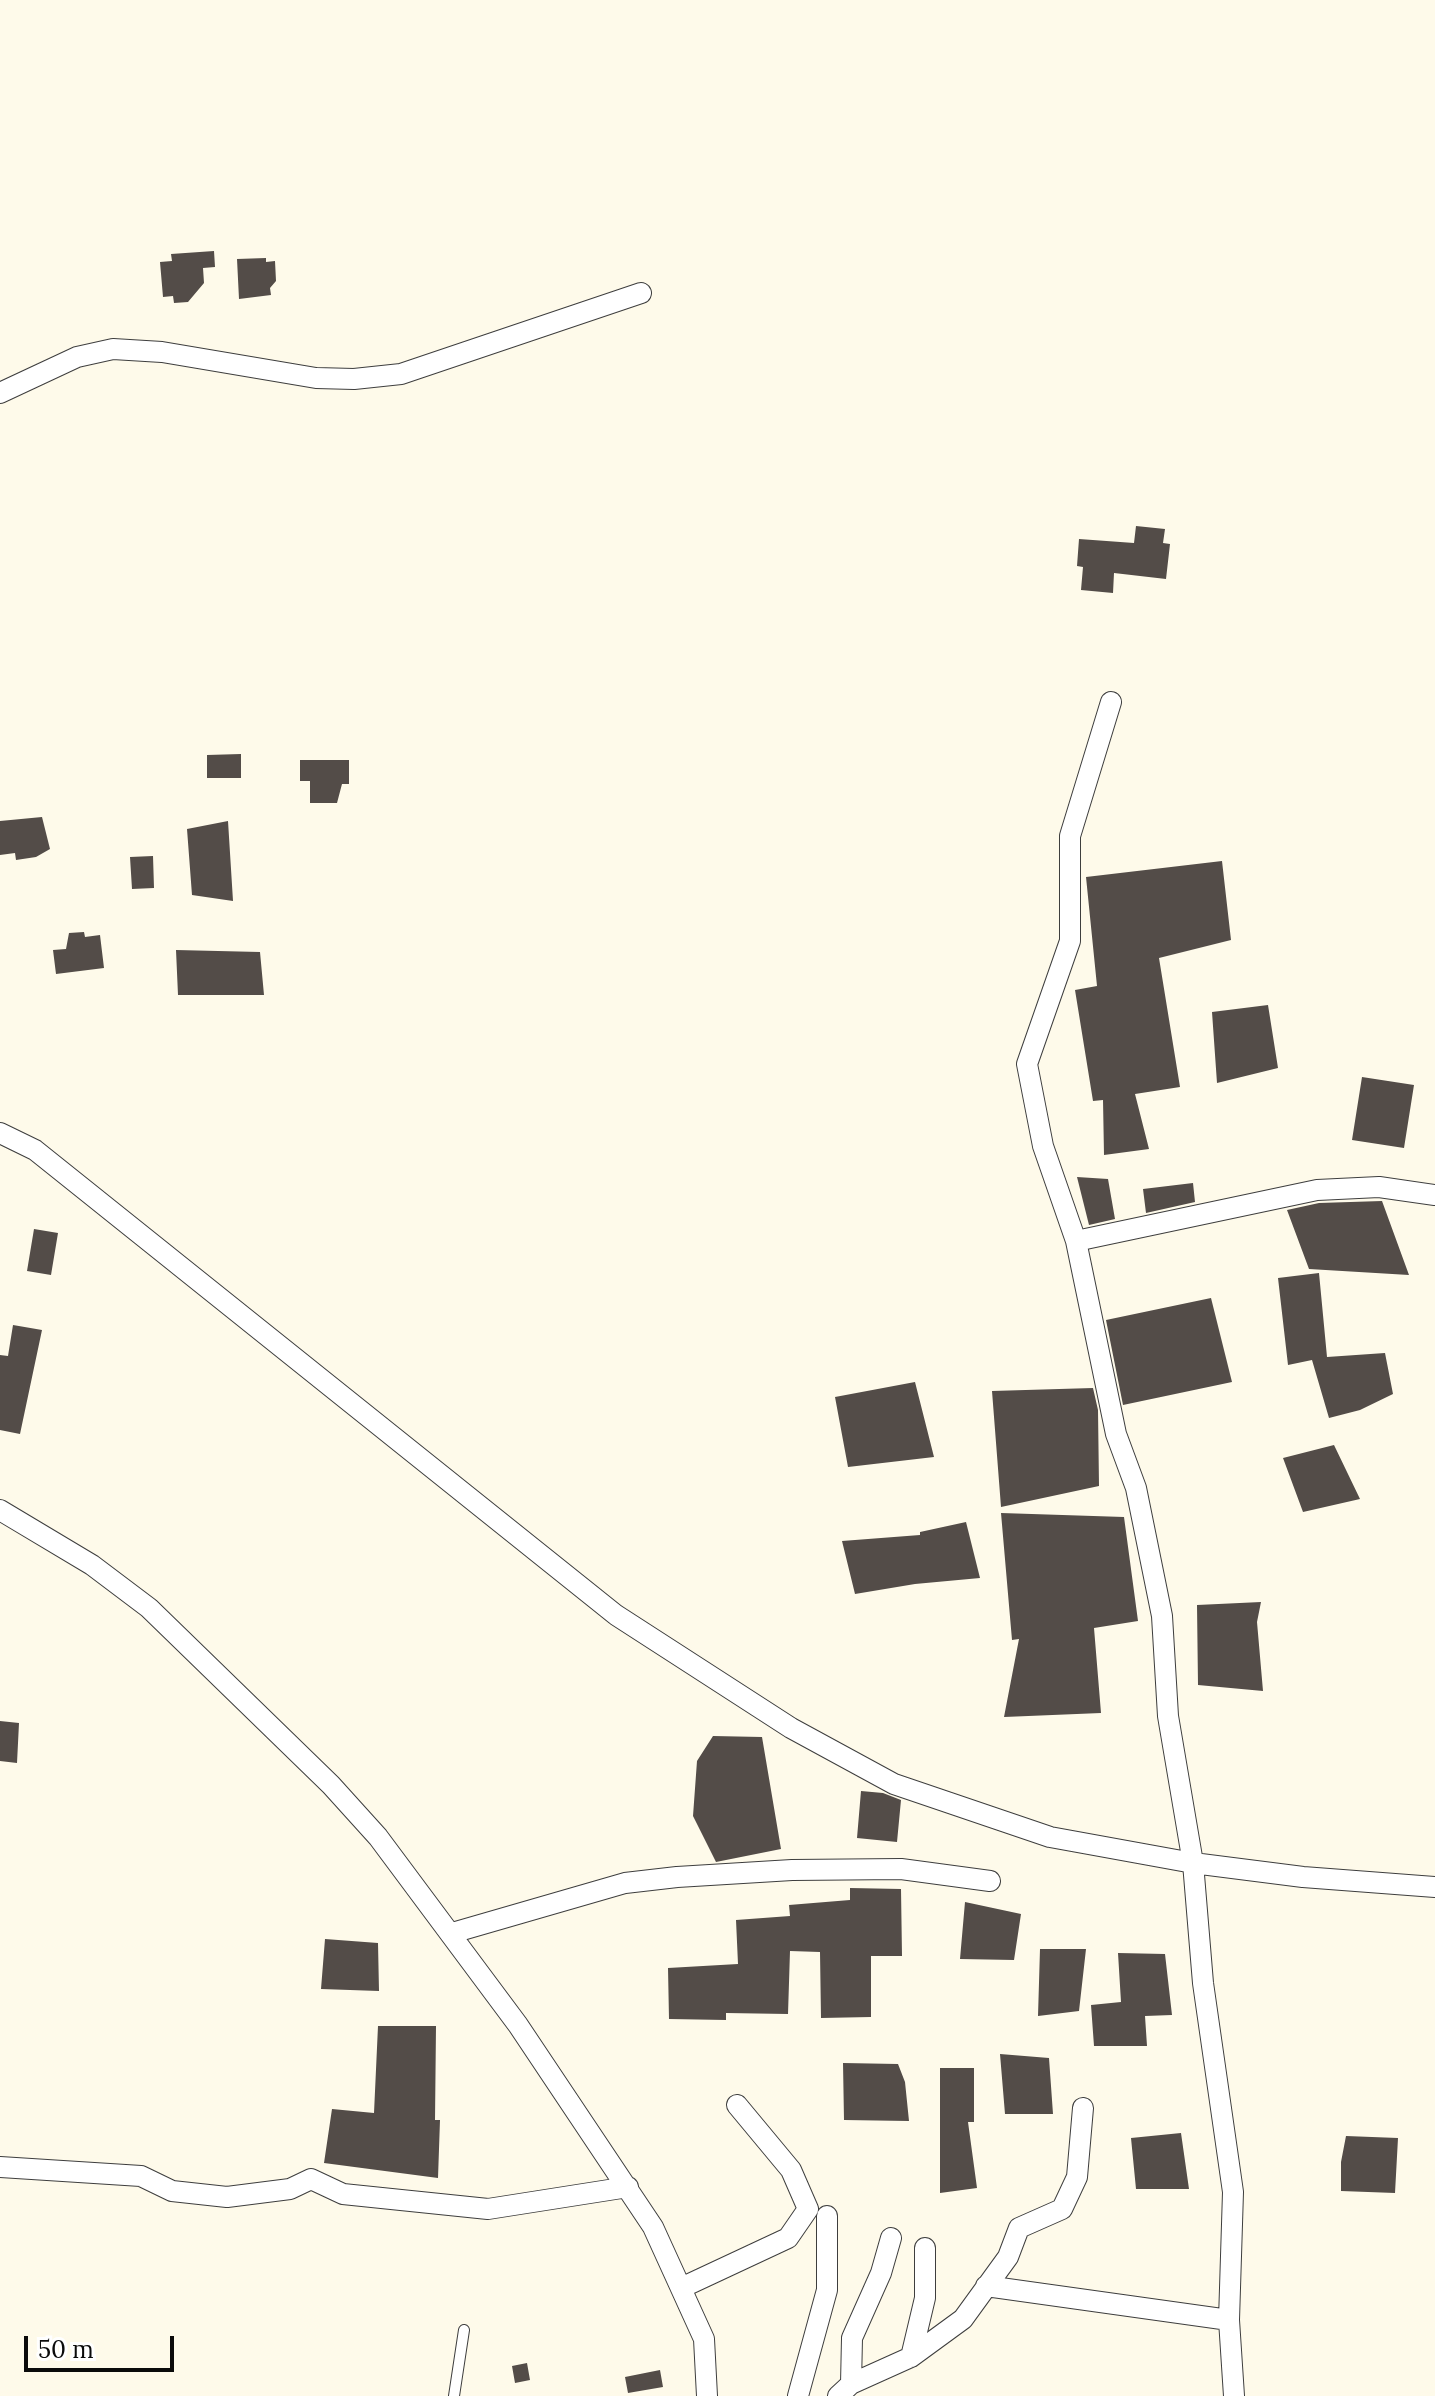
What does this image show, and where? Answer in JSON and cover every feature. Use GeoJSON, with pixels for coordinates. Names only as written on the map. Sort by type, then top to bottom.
{"type":"FeatureCollection","features":[{"type":"Feature","properties":{"kind":"street"},"geometry":{"type":"LineString","coordinates":[[0,393],[77,357],[113,349],[162,352],[316,378],[354,379],[401,374],[641,293]]}},
{"type":"Feature","properties":{"kind":"street"},"geometry":{"type":"LineString","coordinates":[[1111,702],[1070,836],[1070,941],[1027,1064],[1043,1146],[1076,1241],[1116,1434],[1136,1488],[1162,1616],[1168,1716],[1193,1863],[1203,1983],[1233,2192],[1229,2320],[1234,2396]]}},
{"type":"Feature","properties":{"kind":"street"},"geometry":{"type":"LineString","coordinates":[[0,1133],[35,1150],[616,1615],[791,1728],[894,1784],[1050,1837],[1193,1863],[1303,1877],[1435,1887]]}},
{"type":"Feature","properties":{"kind":"street"},"geometry":{"type":"LineString","coordinates":[[1076,1241],[1317,1190],[1379,1187],[1435,1195]]}},
{"type":"Feature","properties":{"kind":"street"},"geometry":{"type":"LineString","coordinates":[[0,1510],[92,1565],[173,1630],[340,1795],[378,1837],[452,1933],[628,2187],[665,2249],[704,2339],[707,2396]]}},
{"type":"Feature","properties":{"kind":"street"},"geometry":{"type":"LineString","coordinates":[[452,1933],[625,1883],[677,1877],[901,1869],[990,1881]]}},
{"type":"Feature","properties":{"kind":"street"},"geometry":{"type":"LineString","coordinates":[[681,2288],[788,2238],[808,2209],[791,2170],[737,2105]]}},
{"type":"Feature","properties":{"kind":"street"},"geometry":{"type":"LineString","coordinates":[[844,2390],[911,2357],[963,2319],[1008,2257],[1019,2228],[1062,2209],[1077,2177],[1083,2108]]}},
{"type":"Feature","properties":{"kind":"street"},"geometry":{"type":"LineString","coordinates":[[0,2167],[141,2176],[172,2191],[227,2197],[290,2189],[311,2179],[343,2194],[488,2209],[628,2187]]}},
{"type":"Feature","properties":{"kind":"street"},"geometry":{"type":"LineString","coordinates":[[798,2396],[827,2290],[827,2216]]}},
{"type":"Feature","properties":{"kind":"street"},"geometry":{"type":"LineString","coordinates":[[844,2390],[852,2338],[891,2238]]}},
{"type":"Feature","properties":{"kind":"street"},"geometry":{"type":"LineString","coordinates":[[911,2357],[925,2298],[925,2248]]}},
{"type":"Feature","properties":{"kind":"street"},"geometry":{"type":"LineString","coordinates":[[986,2286],[1229,2320]]}},
{"type":"Feature","properties":{"kind":"lane"},"geometry":{"type":"LineString","coordinates":[[454,2396],[464,2330]]}},
{"type":"Feature","properties":{"kind":"building"},"geometry":{"type":"Polygon","coordinates":[[[214,251],[215,267],[203,268],[204,283],[188,302],[174,303],[173,296],[163,297],[160,262],[172,261],[171,254],[214,251]]]}},
{"type":"Feature","properties":{"kind":"building"},"geometry":{"type":"Polygon","coordinates":[[[266,258],[266,262],[275,261],[276,281],[270,288],[271,295],[239,299],[237,259],[266,258]]]}},
{"type":"Feature","properties":{"kind":"building"},"geometry":{"type":"Polygon","coordinates":[[[1136,526],[1165,529],[1163,543],[1170,544],[1166,579],[1114,573],[1113,593],[1081,590],[1083,567],[1077,566],[1079,539],[1134,543],[1136,526]]]}},
{"type":"Feature","properties":{"kind":"building"},"geometry":{"type":"Polygon","coordinates":[[[241,754],[241,778],[207,778],[207,755],[241,754]]]}},
{"type":"Feature","properties":{"kind":"building"},"geometry":{"type":"Polygon","coordinates":[[[300,760],[349,760],[349,784],[342,784],[337,803],[310,803],[310,781],[300,781],[300,760]]]}},
{"type":"Feature","properties":{"kind":"building"},"geometry":{"type":"Polygon","coordinates":[[[42,817],[50,849],[36,857],[16,860],[15,853],[0,855],[0,821],[42,817]]]}},
{"type":"Feature","properties":{"kind":"building"},"geometry":{"type":"Polygon","coordinates":[[[228,821],[233,901],[192,895],[187,829],[228,821]]]}},
{"type":"Feature","properties":{"kind":"building"},"geometry":{"type":"Polygon","coordinates":[[[153,856],[154,888],[132,889],[130,857],[153,856]]]}},
{"type":"Feature","properties":{"kind":"building"},"geometry":{"type":"Polygon","coordinates":[[[1222,861],[1231,940],[1159,958],[1180,1087],[1135,1094],[1149,1149],[1104,1155],[1103,1100],[1093,1101],[1075,990],[1097,986],[1086,877],[1222,861]]]}},
{"type":"Feature","properties":{"kind":"building"},"geometry":{"type":"Polygon","coordinates":[[[84,932],[85,937],[100,935],[104,968],[56,974],[53,950],[66,949],[69,933],[84,932]]]}},
{"type":"Feature","properties":{"kind":"building"},"geometry":{"type":"Polygon","coordinates":[[[176,950],[260,952],[264,995],[178,995],[176,950]]]}},
{"type":"Feature","properties":{"kind":"building"},"geometry":{"type":"Polygon","coordinates":[[[1268,1005],[1278,1068],[1217,1083],[1212,1012],[1268,1005]]]}},
{"type":"Feature","properties":{"kind":"building"},"geometry":{"type":"Polygon","coordinates":[[[1362,1077],[1414,1085],[1404,1148],[1352,1140],[1362,1077]]]}},
{"type":"Feature","properties":{"kind":"building"},"geometry":{"type":"Polygon","coordinates":[[[1077,1177],[1108,1179],[1115,1219],[1089,1225],[1077,1177]]]}},
{"type":"Feature","properties":{"kind":"building"},"geometry":{"type":"Polygon","coordinates":[[[1193,1183],[1195,1202],[1146,1213],[1143,1189],[1193,1183]]]}},
{"type":"Feature","properties":{"kind":"building"},"geometry":{"type":"Polygon","coordinates":[[[1382,1201],[1409,1275],[1309,1269],[1287,1210],[1319,1203],[1382,1201]]]}},
{"type":"Feature","properties":{"kind":"building"},"geometry":{"type":"Polygon","coordinates":[[[34,1229],[58,1233],[51,1275],[27,1271],[34,1229]]]}},
{"type":"Feature","properties":{"kind":"building"},"geometry":{"type":"Polygon","coordinates":[[[1319,1273],[1327,1357],[1385,1353],[1393,1394],[1360,1410],[1329,1418],[1312,1360],[1288,1365],[1278,1278],[1319,1273]]]}},
{"type":"Feature","properties":{"kind":"building"},"geometry":{"type":"Polygon","coordinates":[[[1211,1298],[1232,1382],[1123,1405],[1106,1320],[1211,1298]]]}},
{"type":"Feature","properties":{"kind":"building"},"geometry":{"type":"Polygon","coordinates":[[[13,1325],[42,1330],[20,1434],[0,1430],[0,1355],[8,1356],[13,1325]]]}},
{"type":"Feature","properties":{"kind":"building"},"geometry":{"type":"Polygon","coordinates":[[[915,1382],[934,1457],[848,1467],[835,1397],[915,1382]]]}},
{"type":"Feature","properties":{"kind":"building"},"geometry":{"type":"Polygon","coordinates":[[[1093,1388],[1098,1410],[1099,1486],[1001,1507],[992,1391],[1093,1388]]]}},
{"type":"Feature","properties":{"kind":"building"},"geometry":{"type":"Polygon","coordinates":[[[1334,1445],[1360,1499],[1303,1512],[1283,1458],[1334,1445]]]}},
{"type":"Feature","properties":{"kind":"building"},"geometry":{"type":"Polygon","coordinates":[[[1001,1513],[1124,1517],[1138,1621],[1094,1628],[1101,1713],[1004,1717],[1019,1639],[1012,1640],[1001,1513]]]}},
{"type":"Feature","properties":{"kind":"building"},"geometry":{"type":"Polygon","coordinates":[[[966,1522],[980,1578],[855,1594],[842,1541],[920,1535],[920,1532],[966,1522]]]}},
{"type":"Feature","properties":{"kind":"building"},"geometry":{"type":"Polygon","coordinates":[[[1261,1602],[1257,1622],[1263,1691],[1198,1685],[1197,1605],[1261,1602]]]}},
{"type":"Feature","properties":{"kind":"building"},"geometry":{"type":"Polygon","coordinates":[[[0,1721],[19,1723],[17,1763],[0,1761],[0,1721]]]}},
{"type":"Feature","properties":{"kind":"building"},"geometry":{"type":"Polygon","coordinates":[[[713,1736],[762,1737],[781,1849],[716,1862],[693,1816],[697,1761],[713,1736]]]}},
{"type":"Feature","properties":{"kind":"building"},"geometry":{"type":"Polygon","coordinates":[[[861,1791],[883,1793],[901,1800],[897,1842],[857,1838],[861,1791]]]}},
{"type":"Feature","properties":{"kind":"building"},"geometry":{"type":"Polygon","coordinates":[[[850,1888],[901,1889],[902,1956],[871,1956],[871,2017],[821,2018],[820,1952],[790,1951],[788,2014],[726,2013],[726,2020],[669,2019],[668,1968],[738,1964],[736,1920],[790,1916],[789,1905],[850,1900],[850,1888]]]}},
{"type":"Feature","properties":{"kind":"building"},"geometry":{"type":"Polygon","coordinates":[[[965,1902],[1021,1914],[1014,1960],[960,1959],[965,1902]]]}},
{"type":"Feature","properties":{"kind":"building"},"geometry":{"type":"Polygon","coordinates":[[[325,1939],[378,1943],[379,1991],[321,1989],[325,1939]]]}},
{"type":"Feature","properties":{"kind":"building"},"geometry":{"type":"Polygon","coordinates":[[[1040,1949],[1086,1949],[1079,2011],[1038,2016],[1040,1949]]]}},
{"type":"Feature","properties":{"kind":"building"},"geometry":{"type":"Polygon","coordinates":[[[1118,1953],[1165,1954],[1172,2015],[1145,2016],[1147,2046],[1094,2046],[1091,2005],[1121,2002],[1118,1953]]]}},
{"type":"Feature","properties":{"kind":"building"},"geometry":{"type":"Polygon","coordinates":[[[378,2026],[436,2026],[435,2120],[440,2120],[438,2178],[324,2163],[332,2109],[374,2113],[378,2026]]]}},
{"type":"Feature","properties":{"kind":"building"},"geometry":{"type":"Polygon","coordinates":[[[1000,2054],[1049,2058],[1053,2114],[1005,2114],[1000,2054]]]}},
{"type":"Feature","properties":{"kind":"building"},"geometry":{"type":"Polygon","coordinates":[[[843,2063],[898,2064],[905,2082],[909,2121],[844,2120],[843,2063]]]}},
{"type":"Feature","properties":{"kind":"building"},"geometry":{"type":"Polygon","coordinates":[[[940,2068],[974,2068],[974,2122],[968,2122],[977,2188],[940,2193],[940,2068]]]}},
{"type":"Feature","properties":{"kind":"building"},"geometry":{"type":"Polygon","coordinates":[[[1181,2133],[1189,2189],[1136,2189],[1131,2138],[1181,2133]]]}},
{"type":"Feature","properties":{"kind":"building"},"geometry":{"type":"Polygon","coordinates":[[[1346,2136],[1398,2138],[1395,2193],[1341,2191],[1341,2162],[1346,2136]]]}},
{"type":"Feature","properties":{"kind":"building"},"geometry":{"type":"Polygon","coordinates":[[[527,2363],[530,2380],[515,2383],[512,2366],[527,2363]]]}},
{"type":"Feature","properties":{"kind":"building"},"geometry":{"type":"Polygon","coordinates":[[[660,2370],[663,2387],[628,2393],[625,2377],[660,2370]]]}}]}
